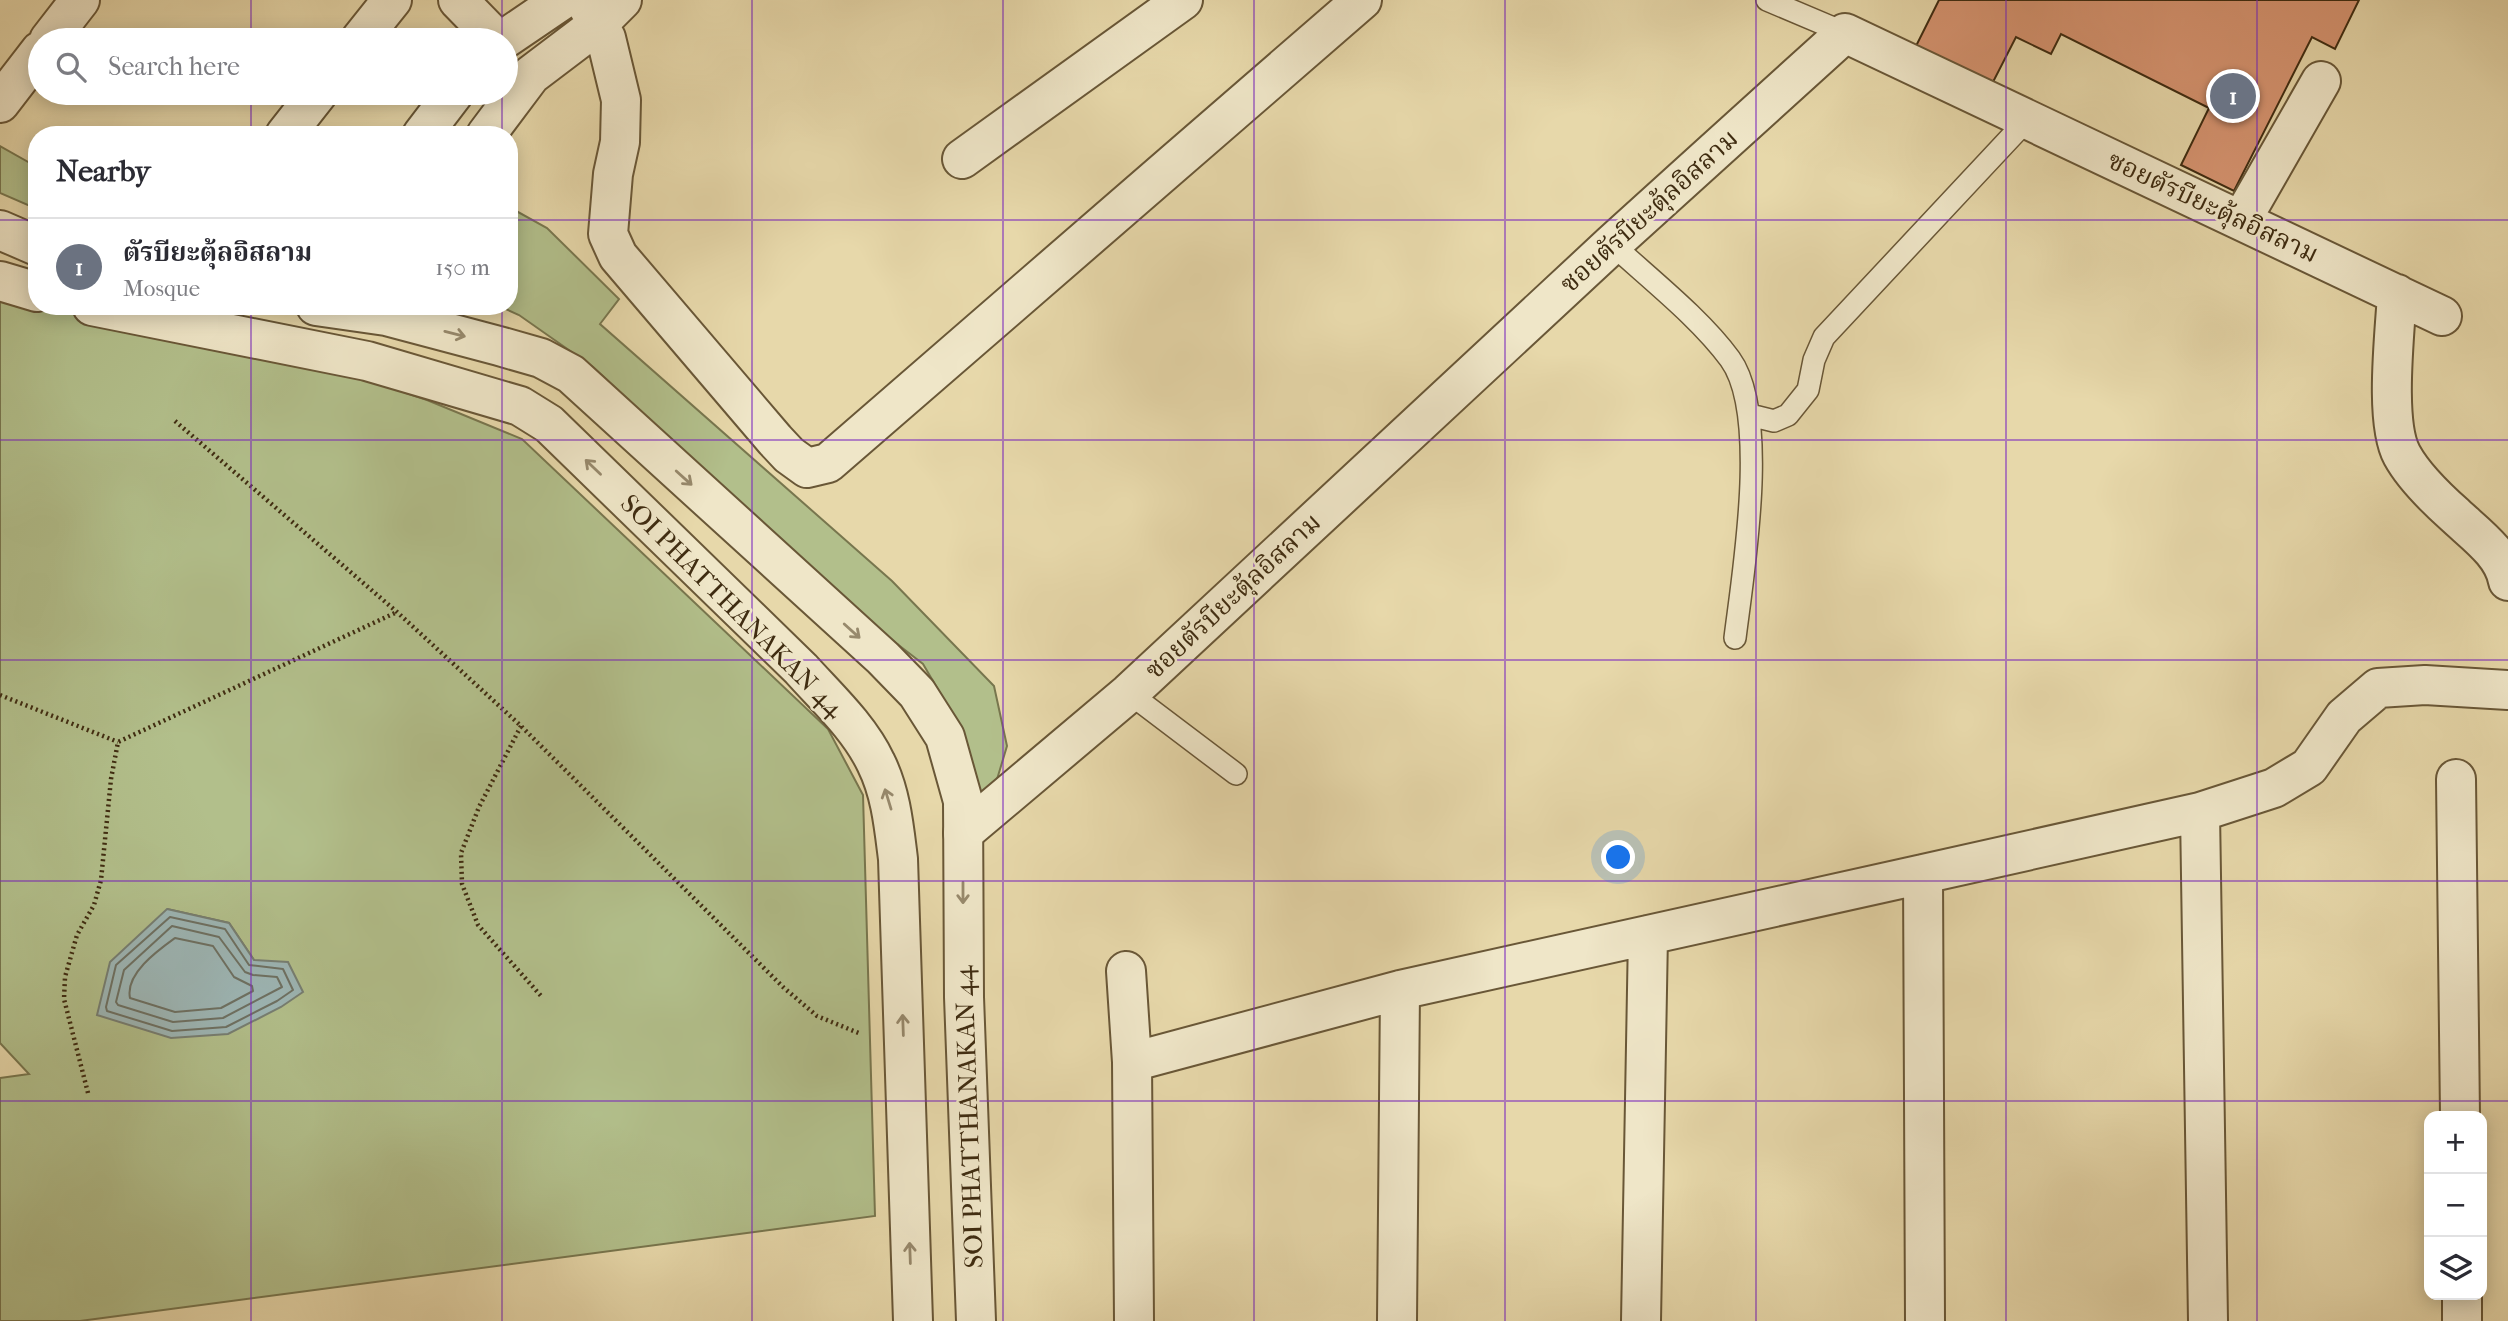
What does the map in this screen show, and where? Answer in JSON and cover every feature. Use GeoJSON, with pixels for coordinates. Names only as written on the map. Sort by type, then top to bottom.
{"type":"FeatureCollection","features":[{"type":"Feature","properties":{"kind":"street"},"geometry":{"type":"LineString","coordinates":[[58,28],[80,0]]}},
{"type":"Feature","properties":{"kind":"street"},"geometry":{"type":"LineString","coordinates":[[370,28],[392,0]]}},
{"type":"Feature","properties":{"kind":"street"},"geometry":{"type":"LineString","coordinates":[[458,0],[486,28]]}},
{"type":"Feature","properties":{"kind":"street"},"geometry":{"type":"LineString","coordinates":[[518,30],[562,0]]}},
{"type":"Feature","properties":{"kind":"street"},"geometry":{"type":"LineString","coordinates":[[961,159],[1183,0]]}},
{"type":"Feature","properties":{"kind":"street"},"geometry":{"type":"LineString","coordinates":[[519,62],[601,8],[621,100],[620,142],[613,174],[608,234],[618,256],[775,440],[807,468],[828,464],[1362,0]]}},
{"type":"Feature","properties":{"kind":"street","name":"ซอยตัรบียะตุ้ลอิสลาม"},"geometry":{"type":"LineString","coordinates":[[963,833],[1129,693],[1612,244],[1846,33],[2442,316]]}},
{"type":"Feature","properties":{"kind":"street"},"geometry":{"type":"LineString","coordinates":[[0,103],[28,67]]}},
{"type":"Feature","properties":{"kind":"street"},"geometry":{"type":"LineString","coordinates":[[2242,219],[2321,81]]}},
{"type":"Feature","properties":{"kind":"street"},"geometry":{"type":"LineString","coordinates":[[292,126],[309,105]]}},
{"type":"Feature","properties":{"kind":"street"},"geometry":{"type":"LineString","coordinates":[[429,126],[445,105]]}},
{"type":"Feature","properties":{"kind":"street"},"geometry":{"type":"LineString","coordinates":[[490,126],[500,105]]}},
{"type":"Feature","properties":{"kind":"street"},"geometry":{"type":"LineString","coordinates":[[0,230],[28,242]]}},
{"type":"Feature","properties":{"kind":"street"},"geometry":{"type":"LineString","coordinates":[[0,281],[28,289]]}},
{"type":"Feature","properties":{"kind":"street"},"geometry":{"type":"LineString","coordinates":[[2397,294],[2392,394],[2395,432],[2401,454],[2453,514],[2484,540],[2506,571],[2508,581]]}},
{"type":"Feature","properties":{"kind":"street","name":"SOI PHATTHANAKAN 44"},"geometry":{"type":"LineString","coordinates":[[137,315],[367,361],[520,406],[549,424],[801,669],[835,706],[877,764],[891,807],[898,859],[913,1321]]}},
{"type":"Feature","properties":{"kind":"street"},"geometry":{"type":"LineString","coordinates":[[318,351],[325,315]]}},
{"type":"Feature","properties":{"kind":"street"},"geometry":{"type":"LineString","coordinates":[[367,361],[377,326],[384,315]]}},
{"type":"Feature","properties":{"kind":"street","name":"SOI PHATTHANAKAN 44"},"geometry":{"type":"LineString","coordinates":[[399,315],[541,358],[571,374],[883,658],[918,693],[945,737],[963,802],[964,998],[976,1321]]}},
{"type":"Feature","properties":{"kind":"street"},"geometry":{"type":"LineString","coordinates":[[1132,1062],[1400,990],[2200,812],[2274,789],[2309,767],[2344,716],[2378,688],[2425,685],[2508,690]]}},
{"type":"Feature","properties":{"kind":"street"},"geometry":{"type":"LineString","coordinates":[[2456,779],[2460,1111]]}},
{"type":"Feature","properties":{"kind":"street"},"geometry":{"type":"LineString","coordinates":[[2200,812],[2208,1321]]}},
{"type":"Feature","properties":{"kind":"street"},"geometry":{"type":"LineString","coordinates":[[1923,874],[1925,1321]]}},
{"type":"Feature","properties":{"kind":"street"},"geometry":{"type":"LineString","coordinates":[[1641,1321],[1648,935]]}},
{"type":"Feature","properties":{"kind":"street"},"geometry":{"type":"LineString","coordinates":[[1126,971],[1132,1062],[1134,1321]]}},
{"type":"Feature","properties":{"kind":"street"},"geometry":{"type":"LineString","coordinates":[[1397,1321],[1400,990]]}},
{"type":"Feature","properties":{"kind":"street"},"geometry":{"type":"LineString","coordinates":[[2462,1300],[2462,1321]]}},
{"type":"Feature","properties":{"kind":"lane"},"geometry":{"type":"LineString","coordinates":[[1767,0],[1846,33]]}},
{"type":"Feature","properties":{"kind":"lane"},"geometry":{"type":"LineString","coordinates":[[1750,415],[1774,421],[1788,415],[1808,390],[1814,360],[1824,337],[2026,120]]}},
{"type":"Feature","properties":{"kind":"lane"},"geometry":{"type":"LineString","coordinates":[[1612,244],[1708,333],[1732,362],[1750,415],[1751,513],[1735,638]]}},
{"type":"Feature","properties":{"kind":"lane"},"geometry":{"type":"LineString","coordinates":[[1129,693],[1236,774]]}},
{"type":"Feature","properties":{"kind":"path"},"geometry":{"type":"LineString","coordinates":[[175,421],[397,612],[521,726],[783,987],[817,1016],[864,1035],[903,1030]]}},
{"type":"Feature","properties":{"kind":"path"},"geometry":{"type":"LineString","coordinates":[[0,695],[118,742],[397,612]]}},
{"type":"Feature","properties":{"kind":"path"},"geometry":{"type":"LineString","coordinates":[[521,726],[479,807],[461,853],[462,884],[478,925],[542,997]]}},
{"type":"Feature","properties":{"kind":"path"},"geometry":{"type":"LineString","coordinates":[[88,1093],[64,999],[65,977],[77,935],[94,905],[102,880],[111,779],[118,742]]}},
{"type":"Feature","properties":{"kind":"green space"},"geometry":{"type":"Polygon","coordinates":[[[0,146],[28,162],[28,205],[0,193],[0,146]]]}},
{"type":"Feature","properties":{"kind":"green space"},"geometry":{"type":"Polygon","coordinates":[[[518,212],[547,228],[619,299],[600,324],[892,581],[994,686],[1007,746],[995,786],[978,800],[964,734],[923,664],[857,613],[593,367],[519,315],[518,212]]]}},
{"type":"Feature","properties":{"kind":"green space"},"geometry":{"type":"Polygon","coordinates":[[[0,290],[28,302],[28,315],[77,315],[119,329],[350,374],[427,400],[522,439],[828,729],[863,795],[875,1216],[80,1321],[0,1321],[0,1078],[29,1074],[0,1043],[0,290]],[[167,909],[254,960],[229,923],[167,909]]]}},
{"type":"Feature","properties":{"kind":"water"},"geometry":{"type":"Polygon","coordinates":[[[167,909],[229,923],[254,960],[288,962],[303,992],[281,1007],[228,1034],[171,1038],[97,1015],[110,962],[167,909]]]}},
{"type":"Feature","properties":{"kind":"building"},"geometry":{"type":"Polygon","coordinates":[[[1939,0],[2359,0],[2335,49],[2312,37],[2234,191],[2181,165],[2209,108],[2061,34],[2051,54],[2016,37],[1992,84],[1916,46],[1939,0]]]}},
{"type":"Feature","properties":{"kind":"place","name":"ตัรบียะตุ้ลอิสลาม"},"geometry":{"type":"Point","coordinates":[2233,96]}}]}
